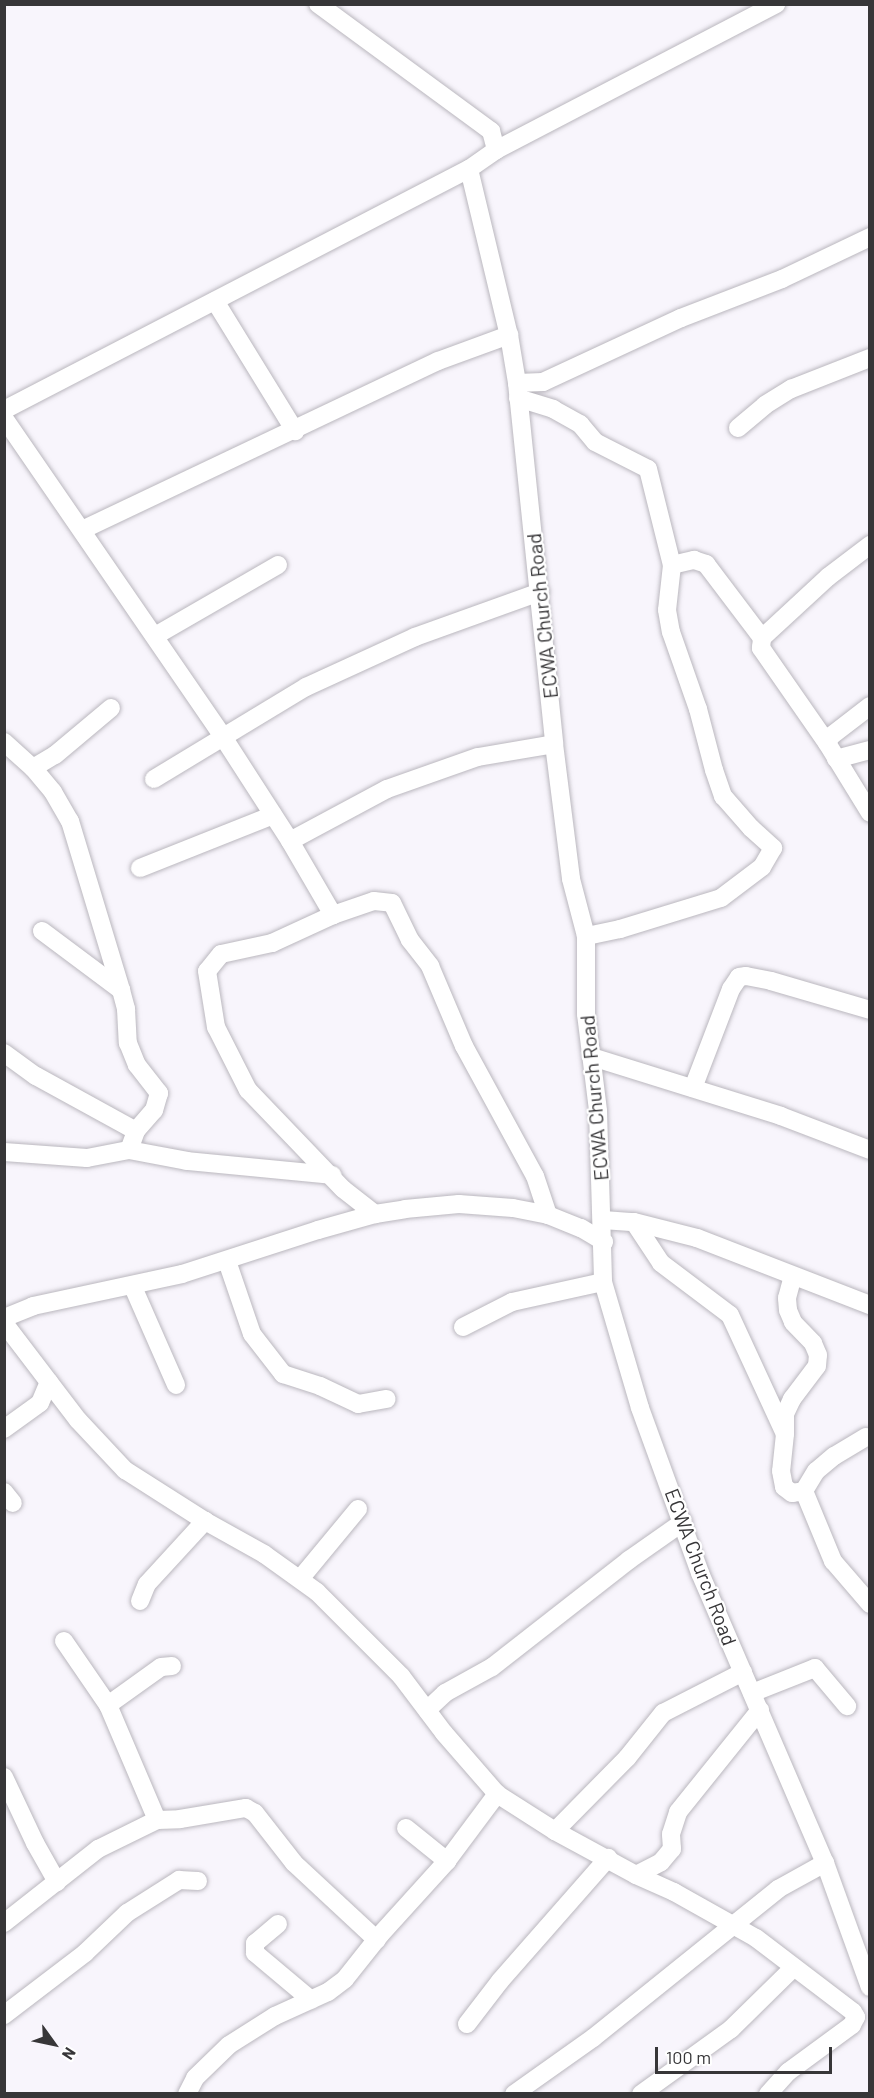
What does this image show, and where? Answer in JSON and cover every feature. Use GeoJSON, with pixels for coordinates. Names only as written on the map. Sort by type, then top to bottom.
{"type":"FeatureCollection","features":[{"type":"Feature","properties":{"kind":"street"},"geometry":{"type":"LineString","coordinates":[[318,4],[490,131],[496,150]]}},
{"type":"Feature","properties":{"kind":"street"},"geometry":{"type":"LineString","coordinates":[[4,410],[469,169],[496,150],[776,4]]}},
{"type":"Feature","properties":{"kind":"street","name":"ECWA Church Road"},"geometry":{"type":"LineString","coordinates":[[469,169],[509,335],[518,390],[554,744],[571,879],[586,936],[586,1014],[598,1111],[604,1242],[603,1282],[640,1408],[700,1573],[825,1863],[862,1940],[870,1987]]}},
{"type":"Feature","properties":{"kind":"street"},"geometry":{"type":"LineString","coordinates":[[518,390],[543,382],[681,318],[782,279],[870,237]]}},
{"type":"Feature","properties":{"kind":"street"},"geometry":{"type":"LineString","coordinates":[[215,301],[295,430]]}},
{"type":"Feature","properties":{"kind":"street"},"geometry":{"type":"LineString","coordinates":[[82,530],[438,361],[509,335]]}},
{"type":"Feature","properties":{"kind":"street"},"geometry":{"type":"LineString","coordinates":[[738,428],[765,405],[791,389],[870,358]]}},
{"type":"Feature","properties":{"kind":"street"},"geometry":{"type":"LineString","coordinates":[[518,390],[580,424],[595,442],[648,469],[672,565],[667,610],[671,632],[698,709],[723,796],[751,828],[773,848],[762,867],[722,898],[620,929],[586,936]]}},
{"type":"Feature","properties":{"kind":"street"},"geometry":{"type":"LineString","coordinates":[[4,418],[223,737],[290,841],[333,915]]}},
{"type":"Feature","properties":{"kind":"street"},"geometry":{"type":"LineString","coordinates":[[870,544],[828,577],[762,638],[761,648],[827,742],[870,813]]}},
{"type":"Feature","properties":{"kind":"street"},"geometry":{"type":"LineString","coordinates":[[672,565],[694,560],[706,564],[762,638]]}},
{"type":"Feature","properties":{"kind":"street"},"geometry":{"type":"LineString","coordinates":[[155,636],[278,565]]}},
{"type":"Feature","properties":{"kind":"street"},"geometry":{"type":"LineString","coordinates":[[154,779],[306,687],[355,663],[415,637],[540,592]]}},
{"type":"Feature","properties":{"kind":"street"},"geometry":{"type":"LineString","coordinates":[[827,742],[831,736],[870,706]]}},
{"type":"Feature","properties":{"kind":"street"},"geometry":{"type":"LineString","coordinates":[[33,768],[55,754],[111,708]]}},
{"type":"Feature","properties":{"kind":"street"},"geometry":{"type":"LineString","coordinates":[[4,742],[33,768],[53,792],[70,820],[126,1009],[128,1043],[137,1065],[159,1093],[154,1110],[136,1131],[129,1150]]}},
{"type":"Feature","properties":{"kind":"street"},"geometry":{"type":"LineString","coordinates":[[290,841],[387,789],[478,757],[554,744]]}},
{"type":"Feature","properties":{"kind":"street"},"geometry":{"type":"LineString","coordinates":[[836,759],[870,750]]}},
{"type":"Feature","properties":{"kind":"street"},"geometry":{"type":"LineString","coordinates":[[140,868],[273,815]]}},
{"type":"Feature","properties":{"kind":"street"},"geometry":{"type":"LineString","coordinates":[[375,1214],[343,1189],[248,1089],[216,1027],[207,971],[221,954],[272,943],[333,915],[374,901],[392,903],[410,940],[430,966],[464,1046],[535,1176],[548,1215]]}},
{"type":"Feature","properties":{"kind":"street"},"geometry":{"type":"LineString","coordinates":[[42,930],[121,990]]}},
{"type":"Feature","properties":{"kind":"street"},"geometry":{"type":"LineString","coordinates":[[693,1088],[731,989],[739,978],[746,976],[771,981],[870,1010]]}},
{"type":"Feature","properties":{"kind":"street"},"geometry":{"type":"LineString","coordinates":[[4,1053],[36,1076],[136,1131]]}},
{"type":"Feature","properties":{"kind":"street"},"geometry":{"type":"LineString","coordinates":[[592,1057],[781,1116],[870,1150]]}},
{"type":"Feature","properties":{"kind":"street"},"geometry":{"type":"LineString","coordinates":[[4,1152],[87,1158],[129,1150],[187,1161],[332,1175]]}},
{"type":"Feature","properties":{"kind":"street"},"geometry":{"type":"LineString","coordinates":[[4,1318],[33,1305],[133,1287],[227,1261],[318,1230],[375,1214],[459,1204],[513,1208],[548,1215],[581,1228],[604,1242]]}},
{"type":"Feature","properties":{"kind":"street"},"geometry":{"type":"LineString","coordinates":[[603,1220],[634,1222],[697,1238],[870,1305]]}},
{"type":"Feature","properties":{"kind":"street"},"geometry":{"type":"LineString","coordinates":[[634,1222],[661,1263],[730,1315],[785,1434]]}},
{"type":"Feature","properties":{"kind":"street"},"geometry":{"type":"LineString","coordinates":[[227,1261],[252,1334],[283,1374],[320,1386],[358,1404],[387,1399]]}},
{"type":"Feature","properties":{"kind":"street"},"geometry":{"type":"LineString","coordinates":[[793,1276],[787,1298],[788,1311],[793,1323],[813,1343],[818,1355],[817,1366],[792,1399],[785,1414],[781,1471],[784,1487],[792,1492],[804,1491]]}},
{"type":"Feature","properties":{"kind":"street"},"geometry":{"type":"LineString","coordinates":[[463,1327],[512,1302],[603,1282]]}},
{"type":"Feature","properties":{"kind":"street"},"geometry":{"type":"LineString","coordinates":[[133,1287],[176,1385]]}},
{"type":"Feature","properties":{"kind":"street"},"geometry":{"type":"LineString","coordinates":[[4,1323],[78,1420],[125,1470],[205,1521],[264,1554],[317,1592],[401,1676],[497,1794],[555,1831],[756,1938],[863,2018],[788,2072],[768,2094]]}},
{"type":"Feature","properties":{"kind":"street"},"geometry":{"type":"LineString","coordinates":[[4,1429],[40,1403],[49,1382]]}},
{"type":"Feature","properties":{"kind":"street"},"geometry":{"type":"LineString","coordinates":[[804,1491],[816,1471],[866,1437]]}},
{"type":"Feature","properties":{"kind":"street"},"geometry":{"type":"LineString","coordinates":[[804,1491],[833,1561],[870,1604]]}},
{"type":"Feature","properties":{"kind":"street"},"geometry":{"type":"LineString","coordinates":[[300,1579],[358,1509]]}},
{"type":"Feature","properties":{"kind":"street"},"geometry":{"type":"LineString","coordinates":[[141,1601],[147,1584],[205,1521]]}},
{"type":"Feature","properties":{"kind":"street"},"geometry":{"type":"LineString","coordinates":[[427,1710],[445,1693],[492,1667],[629,1560],[683,1522]]}},
{"type":"Feature","properties":{"kind":"street"},"geometry":{"type":"LineString","coordinates":[[64,1641],[108,1706],[157,1820]]}},
{"type":"Feature","properties":{"kind":"street"},"geometry":{"type":"LineString","coordinates":[[108,1706],[161,1667],[172,1666]]}},
{"type":"Feature","properties":{"kind":"street"},"geometry":{"type":"LineString","coordinates":[[752,1693],[815,1668],[847,1706]]}},
{"type":"Feature","properties":{"kind":"street"},"geometry":{"type":"LineString","coordinates":[[555,1831],[627,1758],[663,1713],[743,1672]]}},
{"type":"Feature","properties":{"kind":"street"},"geometry":{"type":"LineString","coordinates":[[636,1875],[661,1862],[672,1849],[671,1834],[678,1812],[760,1710]]}},
{"type":"Feature","properties":{"kind":"street"},"geometry":{"type":"LineString","coordinates":[[4,1777],[35,1843],[57,1882]]}},
{"type":"Feature","properties":{"kind":"street"},"geometry":{"type":"LineString","coordinates":[[187,2094],[195,2078],[229,2045],[275,2016],[328,1992],[345,1979],[447,1861],[497,1794]]}},
{"type":"Feature","properties":{"kind":"street"},"geometry":{"type":"LineString","coordinates":[[4,1923],[98,1850],[157,1820],[180,1819],[246,1808],[255,1813],[294,1863],[377,1941]]}},
{"type":"Feature","properties":{"kind":"street"},"geometry":{"type":"LineString","coordinates":[[406,1828],[447,1861]]}},
{"type":"Feature","properties":{"kind":"street"},"geometry":{"type":"LineString","coordinates":[[467,2024],[500,1981],[608,1858]]}},
{"type":"Feature","properties":{"kind":"street"},"geometry":{"type":"LineString","coordinates":[[514,2094],[592,2038],[778,1889],[825,1863]]}},
{"type":"Feature","properties":{"kind":"street"},"geometry":{"type":"LineString","coordinates":[[4,2015],[85,1953],[127,1913],[179,1880],[198,1881]]}},
{"type":"Feature","properties":{"kind":"street"},"geometry":{"type":"LineString","coordinates":[[278,1924],[255,1943],[255,1953],[311,2000]]}},
{"type":"Feature","properties":{"kind":"street"},"geometry":{"type":"LineString","coordinates":[[641,2094],[732,2029],[794,1967]]}}]}
